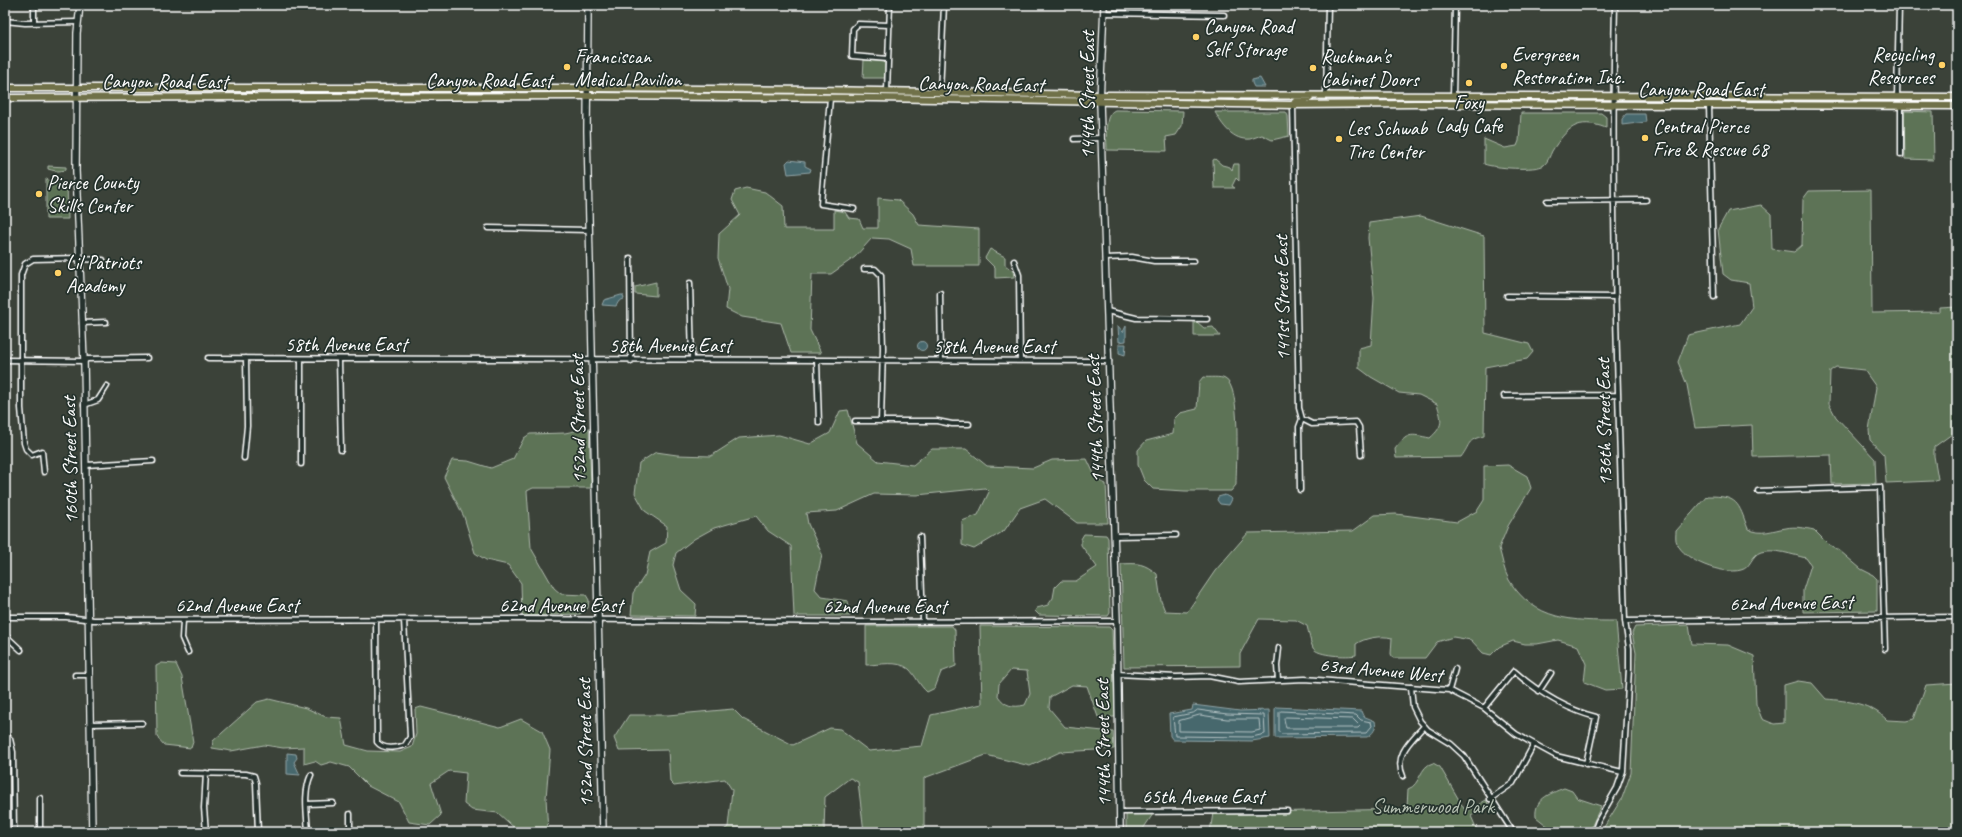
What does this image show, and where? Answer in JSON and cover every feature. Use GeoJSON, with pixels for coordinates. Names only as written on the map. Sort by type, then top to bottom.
{"type":"FeatureCollection","features":[{"type":"Feature","properties":{"kind":"main road","name":"Canyon Road East"},"geometry":{"type":"LineString","coordinates":[[5,88],[586,88],[820,90],[940,92],[1293,105],[1957,106]]}},
{"type":"Feature","properties":{"kind":"main road"},"geometry":{"type":"LineString","coordinates":[[790,98],[791,94],[820,90]]}},
{"type":"Feature","properties":{"kind":"main road","name":"Canyon Road East"},"geometry":{"type":"LineString","coordinates":[[5,98],[586,96],[1100,99],[1326,96],[1613,96],[1957,98]]}},
{"type":"Feature","properties":{"kind":"main road"},"geometry":{"type":"LineString","coordinates":[[1293,105],[1297,101],[1326,96]]}},
{"type":"Feature","properties":{"kind":"main road"},"geometry":{"type":"LineString","coordinates":[[1417,104],[1450,100],[1453,96]]}},
{"type":"Feature","properties":{"kind":"main road"},"geometry":{"type":"LineString","coordinates":[[1866,105],[1895,101],[1897,97]]}},
{"type":"Feature","properties":{"kind":"main road"},"geometry":{"type":"LineString","coordinates":[[1942,106],[1944,102],[1957,98]]}},
{"type":"Feature","properties":{"kind":"street"},"geometry":{"type":"LineString","coordinates":[[34,5],[34,23]]}},
{"type":"Feature","properties":{"kind":"street","name":"160th Street East"},"geometry":{"type":"LineString","coordinates":[[80,5],[78,22],[76,97],[84,361],[92,832]]}},
{"type":"Feature","properties":{"kind":"street","name":"152nd Street East"},"geometry":{"type":"LineString","coordinates":[[588,5],[586,96],[603,832]]}},
{"type":"Feature","properties":{"kind":"street"},"geometry":{"type":"LineString","coordinates":[[887,91],[890,5]]}},
{"type":"Feature","properties":{"kind":"street"},"geometry":{"type":"LineString","coordinates":[[940,92],[944,5]]}},
{"type":"Feature","properties":{"kind":"street","name":"144th Street East"},"geometry":{"type":"LineString","coordinates":[[1104,5],[1100,99],[1115,536],[1120,832]]}},
{"type":"Feature","properties":{"kind":"street"},"geometry":{"type":"LineString","coordinates":[[1326,96],[1328,5]]}},
{"type":"Feature","properties":{"kind":"street"},"geometry":{"type":"LineString","coordinates":[[1453,96],[1455,5]]}},
{"type":"Feature","properties":{"kind":"street","name":"136th Street East"},"geometry":{"type":"LineString","coordinates":[[1594,832],[1598,821],[1617,788],[1622,772],[1629,658],[1625,621],[1618,396],[1613,105],[1615,5]]}},
{"type":"Feature","properties":{"kind":"street"},"geometry":{"type":"LineString","coordinates":[[1897,97],[1899,5]]}},
{"type":"Feature","properties":{"kind":"street"},"geometry":{"type":"LineString","coordinates":[[1104,13],[1224,15]]}},
{"type":"Feature","properties":{"kind":"street"},"geometry":{"type":"LineString","coordinates":[[5,21],[34,23],[78,22]]}},
{"type":"Feature","properties":{"kind":"street"},"geometry":{"type":"LineString","coordinates":[[888,58],[852,56],[852,29],[858,24],[890,25]]}},
{"type":"Feature","properties":{"kind":"street"},"geometry":{"type":"LineString","coordinates":[[830,98],[821,204],[854,209]]}},
{"type":"Feature","properties":{"kind":"street","name":"141st Street East"},"geometry":{"type":"LineString","coordinates":[[1293,105],[1299,408],[1302,418],[1299,427],[1300,490]]}},
{"type":"Feature","properties":{"kind":"street"},"geometry":{"type":"LineString","coordinates":[[1709,105],[1714,297]]}},
{"type":"Feature","properties":{"kind":"street"},"geometry":{"type":"LineString","coordinates":[[1901,106],[1901,155]]}},
{"type":"Feature","properties":{"kind":"street"},"geometry":{"type":"LineString","coordinates":[[1074,139],[1101,138]]}},
{"type":"Feature","properties":{"kind":"street"},"geometry":{"type":"LineString","coordinates":[[1547,201],[1646,200]]}},
{"type":"Feature","properties":{"kind":"street"},"geometry":{"type":"LineString","coordinates":[[488,228],[589,230]]}},
{"type":"Feature","properties":{"kind":"street"},"geometry":{"type":"LineString","coordinates":[[1105,258],[1132,257],[1154,261],[1194,261]]}},
{"type":"Feature","properties":{"kind":"street"},"geometry":{"type":"LineString","coordinates":[[630,258],[631,361]]}},
{"type":"Feature","properties":{"kind":"street"},"geometry":{"type":"LineString","coordinates":[[44,472],[42,451],[32,455],[26,449],[24,443],[21,408],[22,361],[20,286],[25,264],[34,259],[103,260]]}},
{"type":"Feature","properties":{"kind":"street"},"geometry":{"type":"LineString","coordinates":[[1014,261],[1019,275],[1020,361]]}},
{"type":"Feature","properties":{"kind":"street"},"geometry":{"type":"LineString","coordinates":[[864,270],[875,269],[881,275],[883,348],[881,421]]}},
{"type":"Feature","properties":{"kind":"street"},"geometry":{"type":"LineString","coordinates":[[690,283],[692,360]]}},
{"type":"Feature","properties":{"kind":"street"},"geometry":{"type":"LineString","coordinates":[[940,293],[941,361]]}},
{"type":"Feature","properties":{"kind":"street"},"geometry":{"type":"LineString","coordinates":[[1507,296],[1616,297]]}},
{"type":"Feature","properties":{"kind":"street"},"geometry":{"type":"LineString","coordinates":[[1107,311],[1136,318],[1207,319]]}},
{"type":"Feature","properties":{"kind":"street"},"geometry":{"type":"LineString","coordinates":[[82,322],[106,322]]}},
{"type":"Feature","properties":{"kind":"street"},"geometry":{"type":"LineString","coordinates":[[5,360],[84,361],[87,359],[147,358]]}},
{"type":"Feature","properties":{"kind":"street","name":"58th Avenue East"},"geometry":{"type":"LineString","coordinates":[[208,358],[631,361],[1108,361]]}},
{"type":"Feature","properties":{"kind":"street"},"geometry":{"type":"LineString","coordinates":[[244,458],[247,426],[246,358]]}},
{"type":"Feature","properties":{"kind":"street"},"geometry":{"type":"LineString","coordinates":[[301,359],[301,464]]}},
{"type":"Feature","properties":{"kind":"street"},"geometry":{"type":"LineString","coordinates":[[339,360],[341,450]]}},
{"type":"Feature","properties":{"kind":"street"},"geometry":{"type":"LineString","coordinates":[[817,360],[819,423]]}},
{"type":"Feature","properties":{"kind":"street"},"geometry":{"type":"LineString","coordinates":[[84,405],[98,400],[107,386]]}},
{"type":"Feature","properties":{"kind":"street"},"geometry":{"type":"LineString","coordinates":[[1504,396],[1618,396]]}},
{"type":"Feature","properties":{"kind":"street"},"geometry":{"type":"LineString","coordinates":[[1302,418],[1312,424],[1356,422],[1359,427],[1361,455]]}},
{"type":"Feature","properties":{"kind":"street"},"geometry":{"type":"LineString","coordinates":[[855,421],[938,421],[952,424],[968,424]]}},
{"type":"Feature","properties":{"kind":"street"},"geometry":{"type":"LineString","coordinates":[[86,465],[153,461]]}},
{"type":"Feature","properties":{"kind":"street"},"geometry":{"type":"LineString","coordinates":[[1758,491],[1880,488],[1885,649]]}},
{"type":"Feature","properties":{"kind":"street"},"geometry":{"type":"LineString","coordinates":[[1115,536],[1176,535]]}},
{"type":"Feature","properties":{"kind":"street"},"geometry":{"type":"LineString","coordinates":[[920,537],[923,621]]}},
{"type":"Feature","properties":{"kind":"street","name":"62nd Avenue East"},"geometry":{"type":"LineString","coordinates":[[5,617],[89,620],[598,620],[855,622],[1117,621]]}},
{"type":"Feature","properties":{"kind":"street","name":"62nd Avenue East"},"geometry":{"type":"LineString","coordinates":[[1625,621],[1957,617]]}},
{"type":"Feature","properties":{"kind":"street"},"geometry":{"type":"LineString","coordinates":[[183,620],[182,638],[188,652]]}},
{"type":"Feature","properties":{"kind":"street"},"geometry":{"type":"LineString","coordinates":[[376,620],[377,742],[380,746],[401,747],[407,744],[410,736],[404,620]]}},
{"type":"Feature","properties":{"kind":"street"},"geometry":{"type":"LineString","coordinates":[[5,635],[21,650]]}},
{"type":"Feature","properties":{"kind":"street"},"geometry":{"type":"LineString","coordinates":[[1278,680],[1277,666],[1279,648]]}},
{"type":"Feature","properties":{"kind":"street"},"geometry":{"type":"LineString","coordinates":[[1449,690],[1455,669]]}},
{"type":"Feature","properties":{"kind":"street"},"geometry":{"type":"LineString","coordinates":[[1484,708],[1514,671],[1539,691],[1572,710],[1596,717],[1586,764]]}},
{"type":"Feature","properties":{"kind":"street"},"geometry":{"type":"LineString","coordinates":[[1539,691],[1551,673]]}},
{"type":"Feature","properties":{"kind":"street","name":"63rd Avenue West"},"geometry":{"type":"LineString","coordinates":[[1118,674],[1176,677],[1208,676],[1239,682],[1305,679],[1449,690],[1484,708],[1508,728],[1534,744],[1566,759],[1622,772]]}},
{"type":"Feature","properties":{"kind":"street"},"geometry":{"type":"LineString","coordinates":[[75,675],[90,675]]}},
{"type":"Feature","properties":{"kind":"street"},"geometry":{"type":"LineString","coordinates":[[1411,687],[1412,707],[1424,726],[1461,752],[1468,761],[1490,799],[1513,832]]}},
{"type":"Feature","properties":{"kind":"street"},"geometry":{"type":"LineString","coordinates":[[90,724],[142,723]]}},
{"type":"Feature","properties":{"kind":"street"},"geometry":{"type":"LineString","coordinates":[[1403,776],[1400,765],[1402,754],[1408,743],[1424,726]]}},
{"type":"Feature","properties":{"kind":"street"},"geometry":{"type":"LineString","coordinates":[[5,734],[10,739],[13,752],[14,832]]}},
{"type":"Feature","properties":{"kind":"street"},"geometry":{"type":"LineString","coordinates":[[1490,799],[1513,783],[1534,744]]}},
{"type":"Feature","properties":{"kind":"street"},"geometry":{"type":"LineString","coordinates":[[180,773],[246,774],[254,776],[256,783],[258,832]]}},
{"type":"Feature","properties":{"kind":"street"},"geometry":{"type":"LineString","coordinates":[[206,773],[204,808],[206,832]]}},
{"type":"Feature","properties":{"kind":"street"},"geometry":{"type":"LineString","coordinates":[[308,832],[308,782],[311,775]]}},
{"type":"Feature","properties":{"kind":"street"},"geometry":{"type":"LineString","coordinates":[[40,798],[40,832]]}},
{"type":"Feature","properties":{"kind":"street"},"geometry":{"type":"LineString","coordinates":[[307,804],[333,803]]}},
{"type":"Feature","properties":{"kind":"street","name":"65th Avenue East"},"geometry":{"type":"LineString","coordinates":[[1120,812],[1287,811]]}},
{"type":"Feature","properties":{"kind":"street"},"geometry":{"type":"LineString","coordinates":[[350,814],[350,832]]}},
{"type":"Feature","properties":{"kind":"green space"},"geometry":{"type":"Polygon","coordinates":[[[864,60],[885,62],[885,78],[863,78],[864,60]]]}},
{"type":"Feature","properties":{"kind":"green space"},"geometry":{"type":"Polygon","coordinates":[[[1115,110],[1183,111],[1182,126],[1176,135],[1166,137],[1167,151],[1107,150],[1107,122],[1111,113],[1115,110]]]}},
{"type":"Feature","properties":{"kind":"green space"},"geometry":{"type":"Polygon","coordinates":[[[1904,111],[1933,112],[1934,160],[1905,159],[1904,111]]]}},
{"type":"Feature","properties":{"kind":"green space"},"geometry":{"type":"Polygon","coordinates":[[[1215,112],[1286,112],[1288,116],[1289,136],[1272,140],[1262,135],[1250,139],[1244,139],[1233,135],[1221,122],[1215,112]]]}},
{"type":"Feature","properties":{"kind":"green space"},"geometry":{"type":"Polygon","coordinates":[[[1521,113],[1601,113],[1606,117],[1606,128],[1587,124],[1580,124],[1574,127],[1557,143],[1548,160],[1540,167],[1496,167],[1484,164],[1484,139],[1505,148],[1517,146],[1519,141],[1521,113]]]}},
{"type":"Feature","properties":{"kind":"green space"},"geometry":{"type":"Polygon","coordinates":[[[1215,159],[1222,165],[1230,167],[1232,170],[1234,164],[1239,164],[1239,181],[1236,178],[1232,186],[1235,188],[1214,188],[1213,160],[1215,159]]]}},
{"type":"Feature","properties":{"kind":"green space"},"geometry":{"type":"Polygon","coordinates":[[[48,166],[66,167],[66,170],[54,171],[48,169],[48,166]]]}},
{"type":"Feature","properties":{"kind":"green space"},"geometry":{"type":"Polygon","coordinates":[[[46,179],[55,183],[67,183],[68,219],[46,219],[46,179]]]}},
{"type":"Feature","properties":{"kind":"green space"},"geometry":{"type":"Polygon","coordinates":[[[746,188],[765,192],[783,206],[784,229],[834,229],[834,210],[845,212],[849,218],[859,219],[863,228],[878,228],[878,198],[898,200],[913,214],[919,225],[979,229],[979,266],[914,266],[911,249],[889,239],[872,238],[855,257],[831,274],[812,274],[810,330],[821,353],[791,353],[781,323],[742,317],[726,309],[728,289],[718,258],[719,234],[740,215],[732,200],[735,191],[746,188]]]}},
{"type":"Feature","properties":{"kind":"green space"},"geometry":{"type":"Polygon","coordinates":[[[1871,190],[1872,313],[1940,312],[1940,308],[1957,307],[1957,434],[1952,434],[1934,447],[1938,479],[1933,481],[1886,483],[1884,455],[1870,440],[1869,430],[1876,387],[1864,370],[1836,367],[1830,371],[1829,404],[1836,417],[1875,459],[1876,483],[1832,484],[1831,455],[1753,457],[1752,425],[1695,428],[1687,385],[1678,362],[1688,335],[1740,324],[1752,307],[1749,283],[1731,280],[1723,274],[1718,229],[1728,211],[1761,205],[1771,214],[1772,249],[1794,252],[1802,245],[1803,199],[1809,191],[1871,190]]]}},
{"type":"Feature","properties":{"kind":"green space"},"geometry":{"type":"Polygon","coordinates":[[[1421,216],[1484,236],[1485,333],[1529,344],[1533,352],[1527,359],[1485,367],[1484,436],[1471,441],[1461,457],[1396,458],[1395,449],[1407,437],[1414,435],[1430,438],[1435,434],[1441,422],[1437,404],[1419,395],[1399,393],[1371,377],[1359,368],[1359,348],[1371,345],[1374,298],[1368,238],[1369,223],[1421,216]]]}},
{"type":"Feature","properties":{"kind":"green space"},"geometry":{"type":"Polygon","coordinates":[[[990,249],[1005,257],[1005,265],[1013,271],[1014,277],[995,278],[995,268],[985,258],[990,249]]]}},
{"type":"Feature","properties":{"kind":"green space"},"geometry":{"type":"Polygon","coordinates":[[[656,282],[656,296],[635,294],[635,287],[656,282]]]}},
{"type":"Feature","properties":{"kind":"green space"},"geometry":{"type":"Polygon","coordinates":[[[1194,322],[1197,322],[1204,328],[1213,327],[1220,336],[1194,336],[1194,322]]]}},
{"type":"Feature","properties":{"kind":"green space"},"geometry":{"type":"Polygon","coordinates":[[[1203,377],[1225,379],[1230,385],[1234,396],[1237,428],[1236,485],[1231,491],[1153,489],[1144,480],[1138,465],[1138,450],[1146,441],[1173,434],[1174,419],[1180,413],[1197,409],[1199,382],[1203,377]]]}},
{"type":"Feature","properties":{"kind":"green space"},"geometry":{"type":"Polygon","coordinates":[[[848,410],[857,443],[878,461],[913,465],[932,449],[966,449],[987,466],[1033,468],[1052,460],[1087,459],[1097,480],[1106,484],[1108,523],[1077,523],[1045,499],[1020,508],[1004,531],[974,549],[962,545],[962,521],[978,515],[989,492],[985,488],[917,495],[874,494],[837,511],[806,513],[808,524],[822,554],[815,589],[822,597],[848,601],[850,616],[794,616],[791,546],[768,531],[756,516],[714,528],[694,539],[676,553],[673,565],[681,590],[696,604],[695,616],[631,615],[633,593],[645,575],[650,552],[666,543],[667,526],[645,511],[635,493],[639,463],[656,452],[677,455],[711,456],[739,438],[779,435],[810,444],[830,433],[840,411],[848,410]]]}},
{"type":"Feature","properties":{"kind":"green space"},"geometry":{"type":"Polygon","coordinates":[[[589,428],[591,488],[533,488],[527,491],[531,548],[554,588],[561,594],[586,595],[589,600],[588,608],[580,614],[522,616],[521,583],[508,565],[486,560],[475,553],[464,517],[444,477],[452,460],[468,461],[491,468],[513,459],[524,438],[530,434],[565,433],[589,428]]]}},
{"type":"Feature","properties":{"kind":"green space"},"geometry":{"type":"Polygon","coordinates":[[[1508,465],[1527,476],[1531,488],[1508,526],[1499,548],[1504,569],[1509,580],[1519,594],[1530,604],[1556,616],[1570,619],[1616,621],[1622,689],[1605,690],[1584,682],[1586,664],[1578,646],[1558,640],[1537,644],[1525,644],[1513,641],[1499,647],[1491,655],[1483,653],[1471,640],[1453,637],[1437,642],[1425,658],[1393,658],[1391,654],[1392,638],[1378,637],[1363,640],[1356,644],[1356,655],[1346,656],[1320,653],[1316,651],[1312,646],[1307,626],[1296,620],[1259,619],[1240,654],[1240,666],[1124,667],[1121,564],[1140,564],[1152,570],[1157,574],[1161,601],[1165,611],[1187,612],[1215,571],[1248,533],[1353,531],[1375,515],[1396,514],[1457,522],[1477,511],[1484,500],[1484,466],[1508,465]]]}},
{"type":"Feature","properties":{"kind":"green space"},"geometry":{"type":"Polygon","coordinates":[[[1707,496],[1725,497],[1735,502],[1742,512],[1748,529],[1753,531],[1767,532],[1793,527],[1814,530],[1828,544],[1840,551],[1861,569],[1873,575],[1877,579],[1877,611],[1803,612],[1803,590],[1811,565],[1806,558],[1784,552],[1766,551],[1755,556],[1744,569],[1733,571],[1705,565],[1687,556],[1676,542],[1676,531],[1707,496]]]}},
{"type":"Feature","properties":{"kind":"green space"},"geometry":{"type":"Polygon","coordinates":[[[1084,534],[1106,535],[1108,538],[1110,613],[1108,616],[1039,615],[1035,611],[1037,608],[1048,605],[1053,598],[1055,587],[1061,581],[1076,581],[1097,567],[1081,545],[1081,539],[1084,534]]]}},
{"type":"Feature","properties":{"kind":"green space"},"geometry":{"type":"Polygon","coordinates":[[[1689,625],[1692,644],[1728,645],[1754,656],[1756,704],[1762,719],[1774,724],[1784,723],[1784,685],[1798,681],[1812,683],[1826,699],[1851,702],[1866,706],[1887,720],[1906,721],[1914,719],[1926,685],[1957,683],[1957,832],[1601,832],[1622,798],[1631,773],[1636,653],[1632,633],[1635,627],[1689,625]]]}},
{"type":"Feature","properties":{"kind":"green space"},"geometry":{"type":"Polygon","coordinates":[[[866,626],[952,626],[955,630],[956,666],[941,672],[935,688],[927,692],[905,666],[894,664],[866,665],[866,626]]]}},
{"type":"Feature","properties":{"kind":"green space"},"geometry":{"type":"Polygon","coordinates":[[[980,626],[1109,627],[1112,630],[1115,717],[1098,717],[1087,686],[1072,685],[1050,697],[1049,708],[1065,727],[1113,732],[1114,749],[1060,752],[1030,766],[986,755],[924,778],[924,832],[864,832],[858,782],[850,778],[825,797],[824,832],[721,832],[728,827],[732,790],[725,779],[674,786],[670,782],[668,750],[619,751],[614,738],[629,715],[668,715],[733,709],[743,719],[793,745],[830,728],[840,729],[869,751],[922,746],[931,715],[982,704],[980,626]],[[1011,670],[999,684],[998,696],[1003,702],[1013,706],[1025,705],[1030,694],[1027,671],[1011,670]]]}},
{"type":"Feature","properties":{"kind":"green space"},"geometry":{"type":"Polygon","coordinates":[[[162,663],[176,664],[182,677],[193,742],[191,748],[164,745],[157,737],[156,666],[162,663]]]}},
{"type":"Feature","properties":{"kind":"green space"},"geometry":{"type":"Polygon","coordinates":[[[269,699],[306,708],[326,717],[341,718],[346,745],[368,751],[400,752],[412,747],[416,734],[415,709],[421,707],[500,727],[521,719],[542,731],[550,750],[546,798],[548,832],[519,832],[498,813],[472,810],[464,804],[466,773],[449,771],[431,783],[441,815],[430,825],[409,822],[399,802],[368,786],[349,767],[331,762],[321,765],[315,761],[304,764],[304,747],[283,748],[264,745],[231,751],[212,748],[213,741],[257,702],[269,699]]]}},
{"type":"Feature","properties":{"kind":"green space","name":"Summerwood Park"},"geometry":{"type":"Polygon","coordinates":[[[1433,763],[1440,767],[1466,812],[1486,800],[1489,805],[1471,816],[1478,832],[1210,832],[1213,813],[1404,809],[1407,806],[1408,789],[1415,784],[1422,771],[1428,765],[1433,763]]]}},
{"type":"Feature","properties":{"kind":"green space"},"geometry":{"type":"Polygon","coordinates":[[[1564,788],[1572,791],[1577,798],[1601,806],[1589,832],[1555,832],[1536,817],[1537,806],[1540,801],[1548,795],[1564,788]]]}},
{"type":"Feature","properties":{"kind":"green space"},"geometry":{"type":"Polygon","coordinates":[[[1126,814],[1153,814],[1141,832],[1126,832],[1126,814]]]}},
{"type":"Feature","properties":{"kind":"water"},"geometry":{"type":"Polygon","coordinates":[[[1260,78],[1265,87],[1254,87],[1252,80],[1260,78]]]}},
{"type":"Feature","properties":{"kind":"water"},"geometry":{"type":"Polygon","coordinates":[[[1626,114],[1645,114],[1646,122],[1622,125],[1622,119],[1626,114]]]}},
{"type":"Feature","properties":{"kind":"water"},"geometry":{"type":"Polygon","coordinates":[[[789,160],[805,162],[805,166],[811,169],[810,172],[788,174],[786,163],[789,160]]]}},
{"type":"Feature","properties":{"kind":"water"},"geometry":{"type":"Polygon","coordinates":[[[623,295],[624,299],[619,301],[616,306],[602,305],[604,300],[623,295]]]}},
{"type":"Feature","properties":{"kind":"water"},"geometry":{"type":"Polygon","coordinates":[[[1118,326],[1123,332],[1126,326],[1126,341],[1119,342],[1118,326]]]}},
{"type":"Feature","properties":{"kind":"water"},"geometry":{"type":"Polygon","coordinates":[[[920,342],[924,342],[926,346],[924,350],[920,350],[918,348],[918,344],[920,342]]]}},
{"type":"Feature","properties":{"kind":"water"},"geometry":{"type":"Polygon","coordinates":[[[1119,344],[1126,344],[1125,355],[1119,353],[1119,344]]]}},
{"type":"Feature","properties":{"kind":"water"},"geometry":{"type":"Polygon","coordinates":[[[1225,495],[1232,499],[1229,505],[1220,504],[1217,500],[1218,497],[1225,495]]]}},
{"type":"Feature","properties":{"kind":"water"},"geometry":{"type":"Polygon","coordinates":[[[1193,705],[1240,711],[1269,710],[1270,738],[1252,741],[1173,740],[1170,736],[1169,714],[1192,710],[1193,705]]]}},
{"type":"Feature","properties":{"kind":"water"},"geometry":{"type":"Polygon","coordinates":[[[1276,707],[1361,711],[1363,716],[1375,721],[1375,728],[1367,737],[1275,738],[1276,707]]]}},
{"type":"Feature","properties":{"kind":"water"},"geometry":{"type":"Polygon","coordinates":[[[287,753],[296,754],[297,758],[294,762],[300,775],[287,774],[287,753]]]}},
{"type":"Feature","properties":{"kind":"place","name":"Canyon Road Self Storage"},"geometry":{"type":"Point","coordinates":[1196,37]}},
{"type":"Feature","properties":{"kind":"place","name":"Recycling Resources"},"geometry":{"type":"Point","coordinates":[1942,65]}},
{"type":"Feature","properties":{"kind":"place","name":"Evergreen Restoration Inc."},"geometry":{"type":"Point","coordinates":[1504,66]}},
{"type":"Feature","properties":{"kind":"place","name":"Franciscan Medical Pavilion"},"geometry":{"type":"Point","coordinates":[567,67]}},
{"type":"Feature","properties":{"kind":"place","name":"Ruckman's Cabinet Doors"},"geometry":{"type":"Point","coordinates":[1313,68]}},
{"type":"Feature","properties":{"kind":"place","name":"Foxy Lady Cafe"},"geometry":{"type":"Point","coordinates":[1469,83]}},
{"type":"Feature","properties":{"kind":"place","name":"Central Pierce Fire & Rescue 68"},"geometry":{"type":"Point","coordinates":[1645,138]}},
{"type":"Feature","properties":{"kind":"place","name":"Les Schwab Tire Center"},"geometry":{"type":"Point","coordinates":[1339,139]}},
{"type":"Feature","properties":{"kind":"place","name":"Pierce County Skills Center"},"geometry":{"type":"Point","coordinates":[39,194]}},
{"type":"Feature","properties":{"kind":"place","name":"Lil Patriots Academy"},"geometry":{"type":"Point","coordinates":[58,273]}}]}
